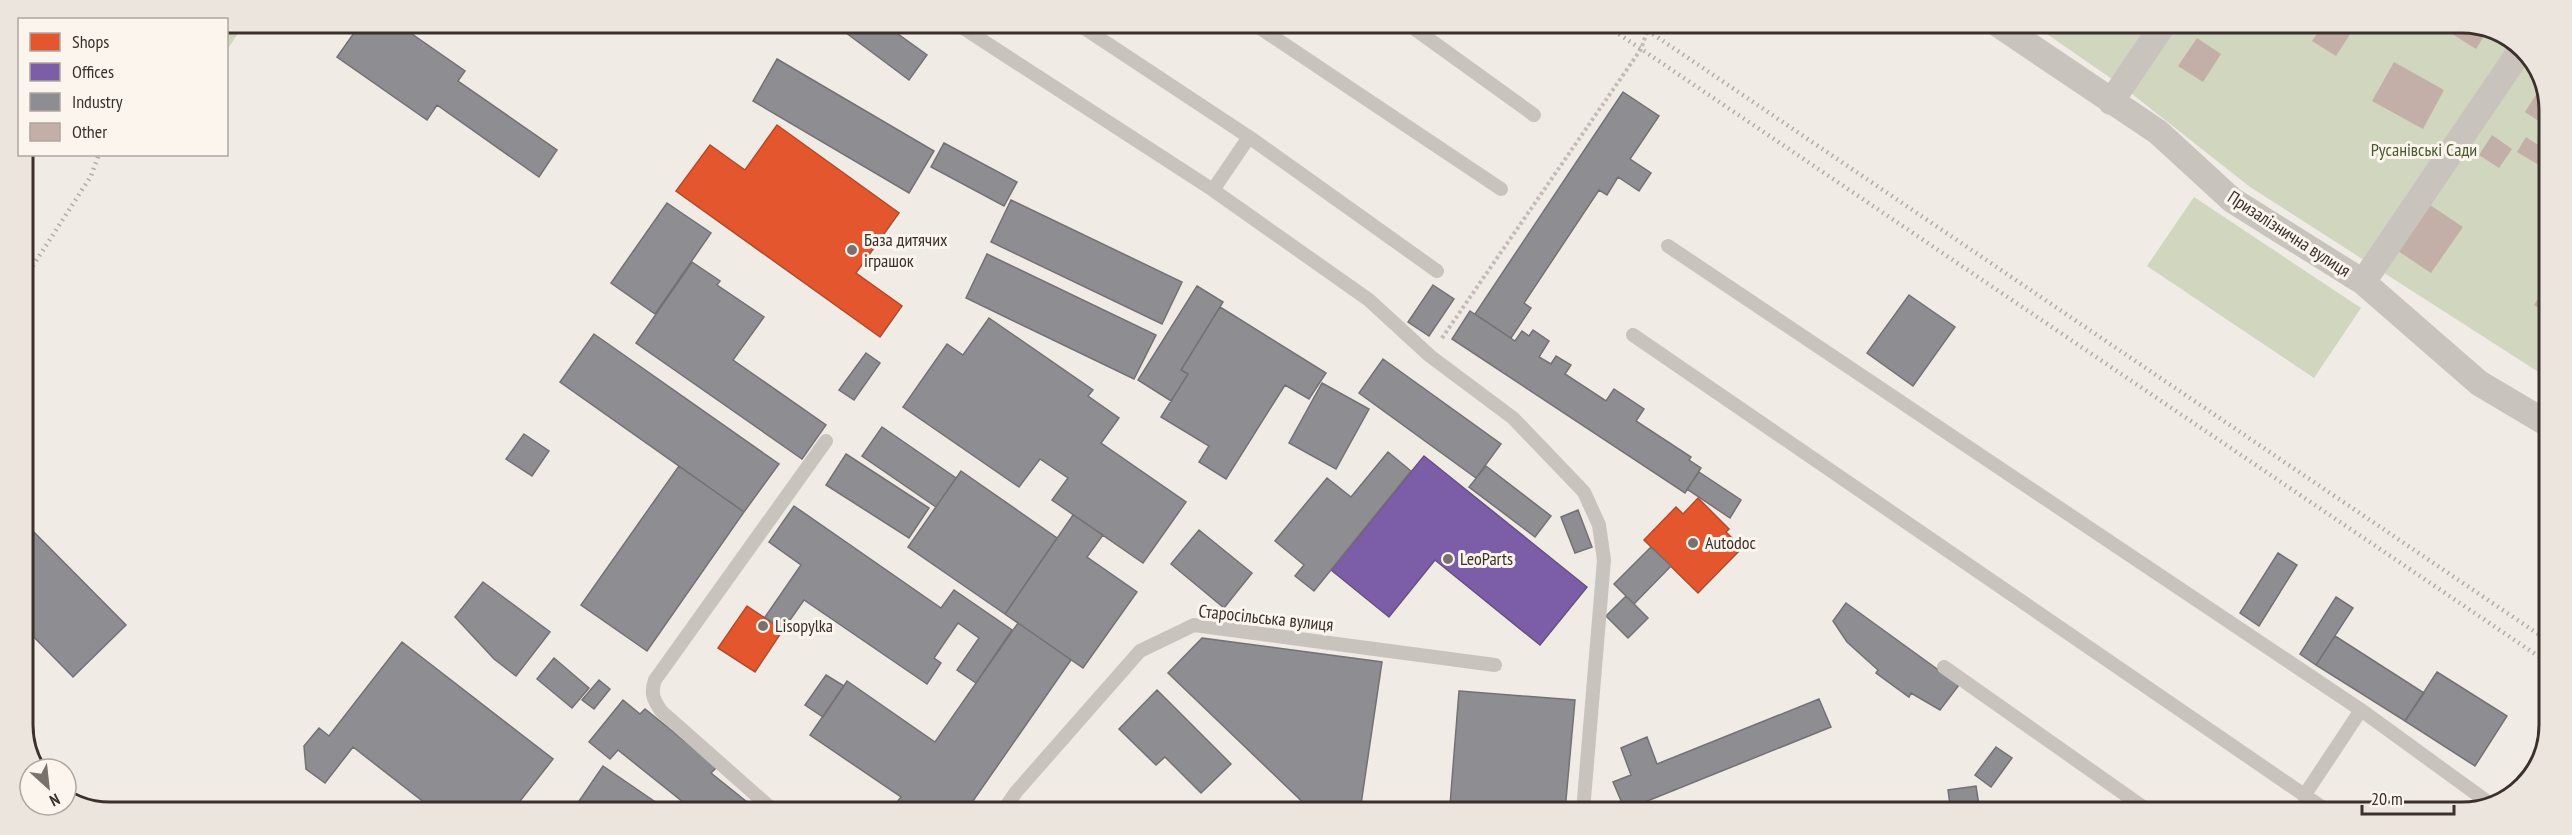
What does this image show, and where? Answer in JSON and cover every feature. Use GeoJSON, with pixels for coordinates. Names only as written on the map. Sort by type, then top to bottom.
{"type":"FeatureCollection","features":[{"type":"Feature","properties":{"kind":"street","name":"Призалізнична вулиця"},"geometry":{"type":"LineString","coordinates":[[2011,33],[2158,132],[2232,200],[2363,282],[2480,383],[2539,419]]}},
{"type":"Feature","properties":{"kind":"street"},"geometry":{"type":"LineString","coordinates":[[2111,102],[2158,33]]}},
{"type":"Feature","properties":{"kind":"street"},"geometry":{"type":"LineString","coordinates":[[2363,282],[2517,56]]}},
{"type":"Feature","properties":{"kind":"lane"},"geometry":{"type":"LineString","coordinates":[[971,33],[1212,190],[1369,300],[1430,356],[1513,418],[1584,492],[1599,525],[1604,560],[1583,802]]}},
{"type":"Feature","properties":{"kind":"lane"},"geometry":{"type":"LineString","coordinates":[[1092,33],[1249,137],[1437,271]]}},
{"type":"Feature","properties":{"kind":"lane"},"geometry":{"type":"LineString","coordinates":[[1267,33],[1501,189]]}},
{"type":"Feature","properties":{"kind":"lane"},"geometry":{"type":"LineString","coordinates":[[1420,33],[1534,115]]}},
{"type":"Feature","properties":{"kind":"lane"},"geometry":{"type":"LineString","coordinates":[[1212,190],[1249,137]]}},
{"type":"Feature","properties":{"kind":"lane"},"geometry":{"type":"LineString","coordinates":[[1668,246],[2361,710],[2484,799]]}},
{"type":"Feature","properties":{"kind":"lane"},"geometry":{"type":"LineString","coordinates":[[1633,336],[2312,802]]}},
{"type":"Feature","properties":{"kind":"lane"},"geometry":{"type":"LineString","coordinates":[[763,802],[661,711],[653,700],[652,690],[655,680],[826,441]]}},
{"type":"Feature","properties":{"kind":"lane","name":"Старосільська вулиця"},"geometry":{"type":"LineString","coordinates":[[1009,802],[1140,651],[1194,625],[1495,664]]}},
{"type":"Feature","properties":{"kind":"lane"},"geometry":{"type":"LineString","coordinates":[[1944,667],[2136,802]]}},
{"type":"Feature","properties":{"kind":"lane"},"geometry":{"type":"LineString","coordinates":[[2304,796],[2361,710]]}},
{"type":"Feature","properties":{"kind":"path"},"geometry":{"type":"LineString","coordinates":[[1430,356],[1641,50],[1647,33]]}},
{"type":"Feature","properties":{"kind":"green space"},"geometry":{"type":"Polygon","coordinates":[[[228,33],[238,33],[228,48],[228,33]]]}},
{"type":"Feature","properties":{"kind":"green space","name":"Русанівські Сади"},"geometry":{"type":"Polygon","coordinates":[[[2046,33],[2462,33],[2482,36],[2501,43],[2513,52],[2526,67],[2533,80],[2539,105],[2539,372],[2250,187],[2122,86],[2046,33]]]}},
{"type":"Feature","properties":{"kind":"green space"},"geometry":{"type":"Polygon","coordinates":[[[2194,197],[2361,308],[2314,378],[2147,266],[2194,197]]]}},
{"type":"Feature","properties":{"kind":"building: Shops"},"geometry":{"type":"Polygon","coordinates":[[[777,125],[899,213],[856,273],[902,306],[880,337],[676,191],[710,145],[745,170],[777,125]]]}},
{"type":"Feature","properties":{"kind":"building: Shops","name":"Autodoc"},"geometry":{"type":"Polygon","coordinates":[[[1698,498],[1729,529],[1726,532],[1742,548],[1698,593],[1644,540],[1676,507],[1683,514],[1698,498]]]}},
{"type":"Feature","properties":{"kind":"building: Shops"},"geometry":{"type":"Polygon","coordinates":[[[747,606],[783,630],[755,672],[718,648],[747,606]]]}},
{"type":"Feature","properties":{"kind":"building: Offices"},"geometry":{"type":"Polygon","coordinates":[[[1424,456],[1587,587],[1540,645],[1435,560],[1389,617],[1331,570],[1424,456]]]}},
{"type":"Feature","properties":{"kind":"building: Industry"},"geometry":{"type":"Polygon","coordinates":[[[354,33],[410,33],[465,71],[458,81],[557,150],[539,177],[437,105],[427,120],[337,57],[354,33]]]}},
{"type":"Feature","properties":{"kind":"building: Industry"},"geometry":{"type":"Polygon","coordinates":[[[846,33],[896,33],[927,55],[909,80],[846,33]]]}},
{"type":"Feature","properties":{"kind":"building: Industry"},"geometry":{"type":"Polygon","coordinates":[[[777,59],[934,151],[909,193],[753,101],[777,59]]]}},
{"type":"Feature","properties":{"kind":"building: Industry"},"geometry":{"type":"Polygon","coordinates":[[[1623,92],[1659,116],[1630,159],[1651,173],[1639,191],[1618,177],[1607,195],[1599,190],[1524,303],[1531,308],[1511,338],[1475,314],[1623,92]]]}},
{"type":"Feature","properties":{"kind":"building: Industry"},"geometry":{"type":"Polygon","coordinates":[[[944,143],[1017,182],[1004,206],[931,167],[944,143]]]}},
{"type":"Feature","properties":{"kind":"building: Industry"},"geometry":{"type":"Polygon","coordinates":[[[1011,200],[1182,282],[1162,324],[991,242],[1011,200]]]}},
{"type":"Feature","properties":{"kind":"building: Industry"},"geometry":{"type":"Polygon","coordinates":[[[667,203],[711,233],[655,314],[611,283],[667,203]]]}},
{"type":"Feature","properties":{"kind":"building: Industry"},"geometry":{"type":"Polygon","coordinates":[[[987,254],[1156,335],[1134,379],[966,298],[987,254]]]}},
{"type":"Feature","properties":{"kind":"building: Industry"},"geometry":{"type":"Polygon","coordinates":[[[692,262],[720,281],[717,285],[764,317],[733,360],[826,425],[802,459],[636,343],[692,262]]]}},
{"type":"Feature","properties":{"kind":"building: Industry"},"geometry":{"type":"Polygon","coordinates":[[[1433,285],[1454,299],[1429,336],[1408,322],[1433,285]]]}},
{"type":"Feature","properties":{"kind":"building: Industry"},"geometry":{"type":"Polygon","coordinates":[[[1197,286],[1223,302],[1181,370],[1188,374],[1171,401],[1138,380],[1197,286]]]}},
{"type":"Feature","properties":{"kind":"building: Industry"},"geometry":{"type":"Polygon","coordinates":[[[1909,295],[1955,327],[1913,386],[1867,353],[1909,295]]]}},
{"type":"Feature","properties":{"kind":"building: Industry"},"geometry":{"type":"Polygon","coordinates":[[[1220,307],[1326,373],[1309,399],[1285,385],[1226,479],[1199,462],[1209,446],[1161,417],[1188,374],[1181,370],[1220,307]]]}},
{"type":"Feature","properties":{"kind":"building: Industry"},"geometry":{"type":"Polygon","coordinates":[[[1470,311],[1515,341],[1522,331],[1529,336],[1533,330],[1549,341],[1539,357],[1551,364],[1556,356],[1571,365],[1565,374],[1606,401],[1614,389],[1644,409],[1636,421],[1691,457],[1689,460],[1701,468],[1685,493],[1452,339],[1470,311]]]}},
{"type":"Feature","properties":{"kind":"building: Industry"},"geometry":{"type":"Polygon","coordinates":[[[989,318],[1093,390],[1088,396],[1119,418],[1101,443],[1186,502],[1143,563],[1052,500],[1068,478],[1040,459],[1019,487],[903,407],[947,344],[963,355],[989,318]]]}},
{"type":"Feature","properties":{"kind":"building: Industry"},"geometry":{"type":"Polygon","coordinates":[[[594,334],[779,464],[744,512],[560,382],[594,334]]]}},
{"type":"Feature","properties":{"kind":"building: Industry"},"geometry":{"type":"Polygon","coordinates":[[[866,353],[880,363],[854,400],[839,390],[866,353]]]}},
{"type":"Feature","properties":{"kind":"building: Industry"},"geometry":{"type":"Polygon","coordinates":[[[1383,359],[1501,444],[1476,478],[1359,393],[1383,359]]]}},
{"type":"Feature","properties":{"kind":"building: Industry"},"geometry":{"type":"Polygon","coordinates":[[[1322,383],[1369,409],[1336,469],[1289,443],[1322,383]]]}},
{"type":"Feature","properties":{"kind":"building: Industry"},"geometry":{"type":"Polygon","coordinates":[[[882,427],[956,478],[936,507],[862,456],[882,427]]]}},
{"type":"Feature","properties":{"kind":"building: Industry"},"geometry":{"type":"Polygon","coordinates":[[[524,434],[549,451],[532,476],[506,459],[524,434]]]}},
{"type":"Feature","properties":{"kind":"building: Industry"},"geometry":{"type":"Polygon","coordinates":[[[1388,452],[1411,471],[1314,591],[1295,576],[1304,565],[1275,541],[1327,478],[1351,497],[1388,452]]]}},
{"type":"Feature","properties":{"kind":"building: Industry"},"geometry":{"type":"Polygon","coordinates":[[[846,454],[929,508],[909,538],[826,485],[846,454]]]}},
{"type":"Feature","properties":{"kind":"building: Industry"},"geometry":{"type":"Polygon","coordinates":[[[679,466],[744,512],[647,651],[581,605],[679,466]]]}},
{"type":"Feature","properties":{"kind":"building: Industry"},"geometry":{"type":"Polygon","coordinates":[[[1486,466],[1551,516],[1535,537],[1469,487],[1486,466]]]}},
{"type":"Feature","properties":{"kind":"building: Industry"},"geometry":{"type":"Polygon","coordinates":[[[961,471],[1057,538],[1005,614],[908,547],[961,471]]]}},
{"type":"Feature","properties":{"kind":"building: Industry"},"geometry":{"type":"Polygon","coordinates":[[[1699,472],[1741,500],[1730,518],[1687,489],[1699,472]]]}},
{"type":"Feature","properties":{"kind":"building: Industry"},"geometry":{"type":"Polygon","coordinates":[[[794,506],[941,608],[954,590],[1012,630],[976,683],[957,670],[979,638],[958,623],[934,658],[941,663],[927,684],[804,600],[783,630],[765,617],[801,565],[769,542],[794,506]]]}},
{"type":"Feature","properties":{"kind":"building: Industry"},"geometry":{"type":"Polygon","coordinates":[[[1578,510],[1592,547],[1575,553],[1561,517],[1578,510]]]}},
{"type":"Feature","properties":{"kind":"building: Industry"},"geometry":{"type":"Polygon","coordinates":[[[1073,515],[1103,535],[1087,557],[1137,592],[1083,668],[1005,614],[1073,515]]]}},
{"type":"Feature","properties":{"kind":"building: Industry"},"geometry":{"type":"Polygon","coordinates":[[[1199,530],[1252,573],[1224,608],[1171,564],[1199,530]]]}},
{"type":"Feature","properties":{"kind":"building: Industry"},"geometry":{"type":"Polygon","coordinates":[[[33,531],[126,625],[73,677],[33,636],[33,531]]]}},
{"type":"Feature","properties":{"kind":"building: Industry"},"geometry":{"type":"Polygon","coordinates":[[[1651,547],[1671,566],[1634,604],[1614,584],[1651,547]]]}},
{"type":"Feature","properties":{"kind":"building: Industry"},"geometry":{"type":"Polygon","coordinates":[[[2278,553],[2297,565],[2259,626],[2240,613],[2278,553]]]}},
{"type":"Feature","properties":{"kind":"building: Industry"},"geometry":{"type":"Polygon","coordinates":[[[483,582],[550,632],[516,676],[494,659],[455,617],[483,582]]]}},
{"type":"Feature","properties":{"kind":"building: Industry"},"geometry":{"type":"Polygon","coordinates":[[[1626,596],[1648,618],[1628,638],[1606,616],[1626,596]]]}},
{"type":"Feature","properties":{"kind":"building: Industry"},"geometry":{"type":"Polygon","coordinates":[[[2336,597],[2353,608],[2316,665],[2300,654],[2336,597]]]}},
{"type":"Feature","properties":{"kind":"building: Industry"},"geometry":{"type":"Polygon","coordinates":[[[1846,603],[1959,685],[1940,710],[1911,693],[1909,697],[1876,673],[1878,670],[1847,642],[1833,621],[1846,603]]]}},
{"type":"Feature","properties":{"kind":"building: Industry"},"geometry":{"type":"Polygon","coordinates":[[[1018,623],[1071,660],[972,802],[897,802],[901,797],[810,735],[847,681],[935,742],[1018,623]]]}},
{"type":"Feature","properties":{"kind":"building: Industry"},"geometry":{"type":"Polygon","coordinates":[[[2335,636],[2424,693],[2405,721],[2316,665],[2335,636]]]}},
{"type":"Feature","properties":{"kind":"building: Industry"},"geometry":{"type":"Polygon","coordinates":[[[1202,638],[1382,662],[1361,802],[1303,802],[1168,673],[1202,638]]]}},
{"type":"Feature","properties":{"kind":"building: Industry"},"geometry":{"type":"Polygon","coordinates":[[[402,642],[553,759],[519,802],[424,802],[353,747],[325,783],[306,769],[304,746],[319,728],[329,736],[402,642]]]}},
{"type":"Feature","properties":{"kind":"building: Industry"},"geometry":{"type":"Polygon","coordinates":[[[554,658],[589,688],[572,708],[537,679],[554,658]]]}},
{"type":"Feature","properties":{"kind":"building: Industry"},"geometry":{"type":"Polygon","coordinates":[[[2437,672],[2507,716],[2475,766],[2405,721],[2437,672]]]}},
{"type":"Feature","properties":{"kind":"building: Industry"},"geometry":{"type":"Polygon","coordinates":[[[826,675],[844,686],[823,717],[805,705],[826,675]]]}},
{"type":"Feature","properties":{"kind":"building: Industry"},"geometry":{"type":"Polygon","coordinates":[[[599,680],[610,689],[594,709],[582,700],[599,680]]]}},
{"type":"Feature","properties":{"kind":"building: Industry"},"geometry":{"type":"Polygon","coordinates":[[[1157,690],[1231,764],[1201,793],[1165,757],[1156,765],[1119,729],[1157,690]]]}},
{"type":"Feature","properties":{"kind":"building: Industry"},"geometry":{"type":"Polygon","coordinates":[[[1459,691],[1575,700],[1566,802],[1450,802],[1459,691]]]}},
{"type":"Feature","properties":{"kind":"building: Industry"},"geometry":{"type":"Polygon","coordinates":[[[1819,699],[1831,727],[1645,802],[1622,802],[1613,782],[1631,775],[1621,748],[1647,737],[1657,764],[1819,699]]]}},
{"type":"Feature","properties":{"kind":"building: Industry"},"geometry":{"type":"Polygon","coordinates":[[[623,700],[640,714],[645,709],[717,767],[711,773],[747,802],[683,802],[618,750],[610,759],[589,742],[623,700]]]}},
{"type":"Feature","properties":{"kind":"building: Industry"},"geometry":{"type":"Polygon","coordinates":[[[1996,747],[2012,758],[1991,787],[1975,775],[1996,747]]]}},
{"type":"Feature","properties":{"kind":"building: Industry"},"geometry":{"type":"Polygon","coordinates":[[[603,766],[655,802],[578,802],[603,766]]]}},
{"type":"Feature","properties":{"kind":"building: Industry"},"geometry":{"type":"Polygon","coordinates":[[[1976,786],[1978,802],[1950,802],[1948,790],[1976,786]]]}},
{"type":"Feature","properties":{"kind":"building: Other"},"geometry":{"type":"Polygon","coordinates":[[[2318,33],[2351,33],[2336,56],[2312,41],[2318,33]]]}},
{"type":"Feature","properties":{"kind":"building: Other"},"geometry":{"type":"Polygon","coordinates":[[[2451,33],[2484,37],[2476,49],[2451,33]]]}},
{"type":"Feature","properties":{"kind":"building: Other"},"geometry":{"type":"Polygon","coordinates":[[[2197,38],[2221,54],[2203,82],[2178,66],[2197,38]]]}},
{"type":"Feature","properties":{"kind":"building: Other"},"geometry":{"type":"Polygon","coordinates":[[[2394,62],[2444,90],[2423,129],[2372,101],[2394,62]]]}},
{"type":"Feature","properties":{"kind":"building: Other"},"geometry":{"type":"Polygon","coordinates":[[[2537,94],[2539,121],[2525,112],[2537,94]]]}},
{"type":"Feature","properties":{"kind":"building: Other"},"geometry":{"type":"Polygon","coordinates":[[[2492,135],[2512,149],[2499,168],[2479,155],[2492,135]]]}},
{"type":"Feature","properties":{"kind":"building: Other"},"geometry":{"type":"Polygon","coordinates":[[[2526,137],[2539,145],[2539,161],[2537,164],[2517,152],[2526,137]]]}},
{"type":"Feature","properties":{"kind":"building: Other"},"geometry":{"type":"Polygon","coordinates":[[[2430,205],[2463,227],[2431,273],[2398,251],[2430,205]]]}},
{"type":"Feature","properties":{"kind":"building: Other"},"geometry":{"type":"Polygon","coordinates":[[[2539,297],[2539,308],[2534,305],[2539,297]]]}},
{"type":"Feature","properties":{"kind":"railway"},"geometry":{"type":"LineString","coordinates":[[1617,33],[2539,657]]}},
{"type":"Feature","properties":{"kind":"railway"},"geometry":{"type":"LineString","coordinates":[[1651,33],[2539,635]]}},
{"type":"Feature","properties":{"kind":"railway"},"geometry":{"type":"LineString","coordinates":[[33,266],[91,176],[98,156]]}},
{"type":"Feature","properties":{"kind":"place","name":"База дитячих іграшок"},"geometry":{"type":"Point","coordinates":[852,250]}},
{"type":"Feature","properties":{"kind":"place","name":"Autodoc"},"geometry":{"type":"Point","coordinates":[1693,543]}},
{"type":"Feature","properties":{"kind":"place","name":"LeoParts"},"geometry":{"type":"Point","coordinates":[1448,559]}},
{"type":"Feature","properties":{"kind":"place","name":"Lisopylka"},"geometry":{"type":"Point","coordinates":[763,626]}}]}
